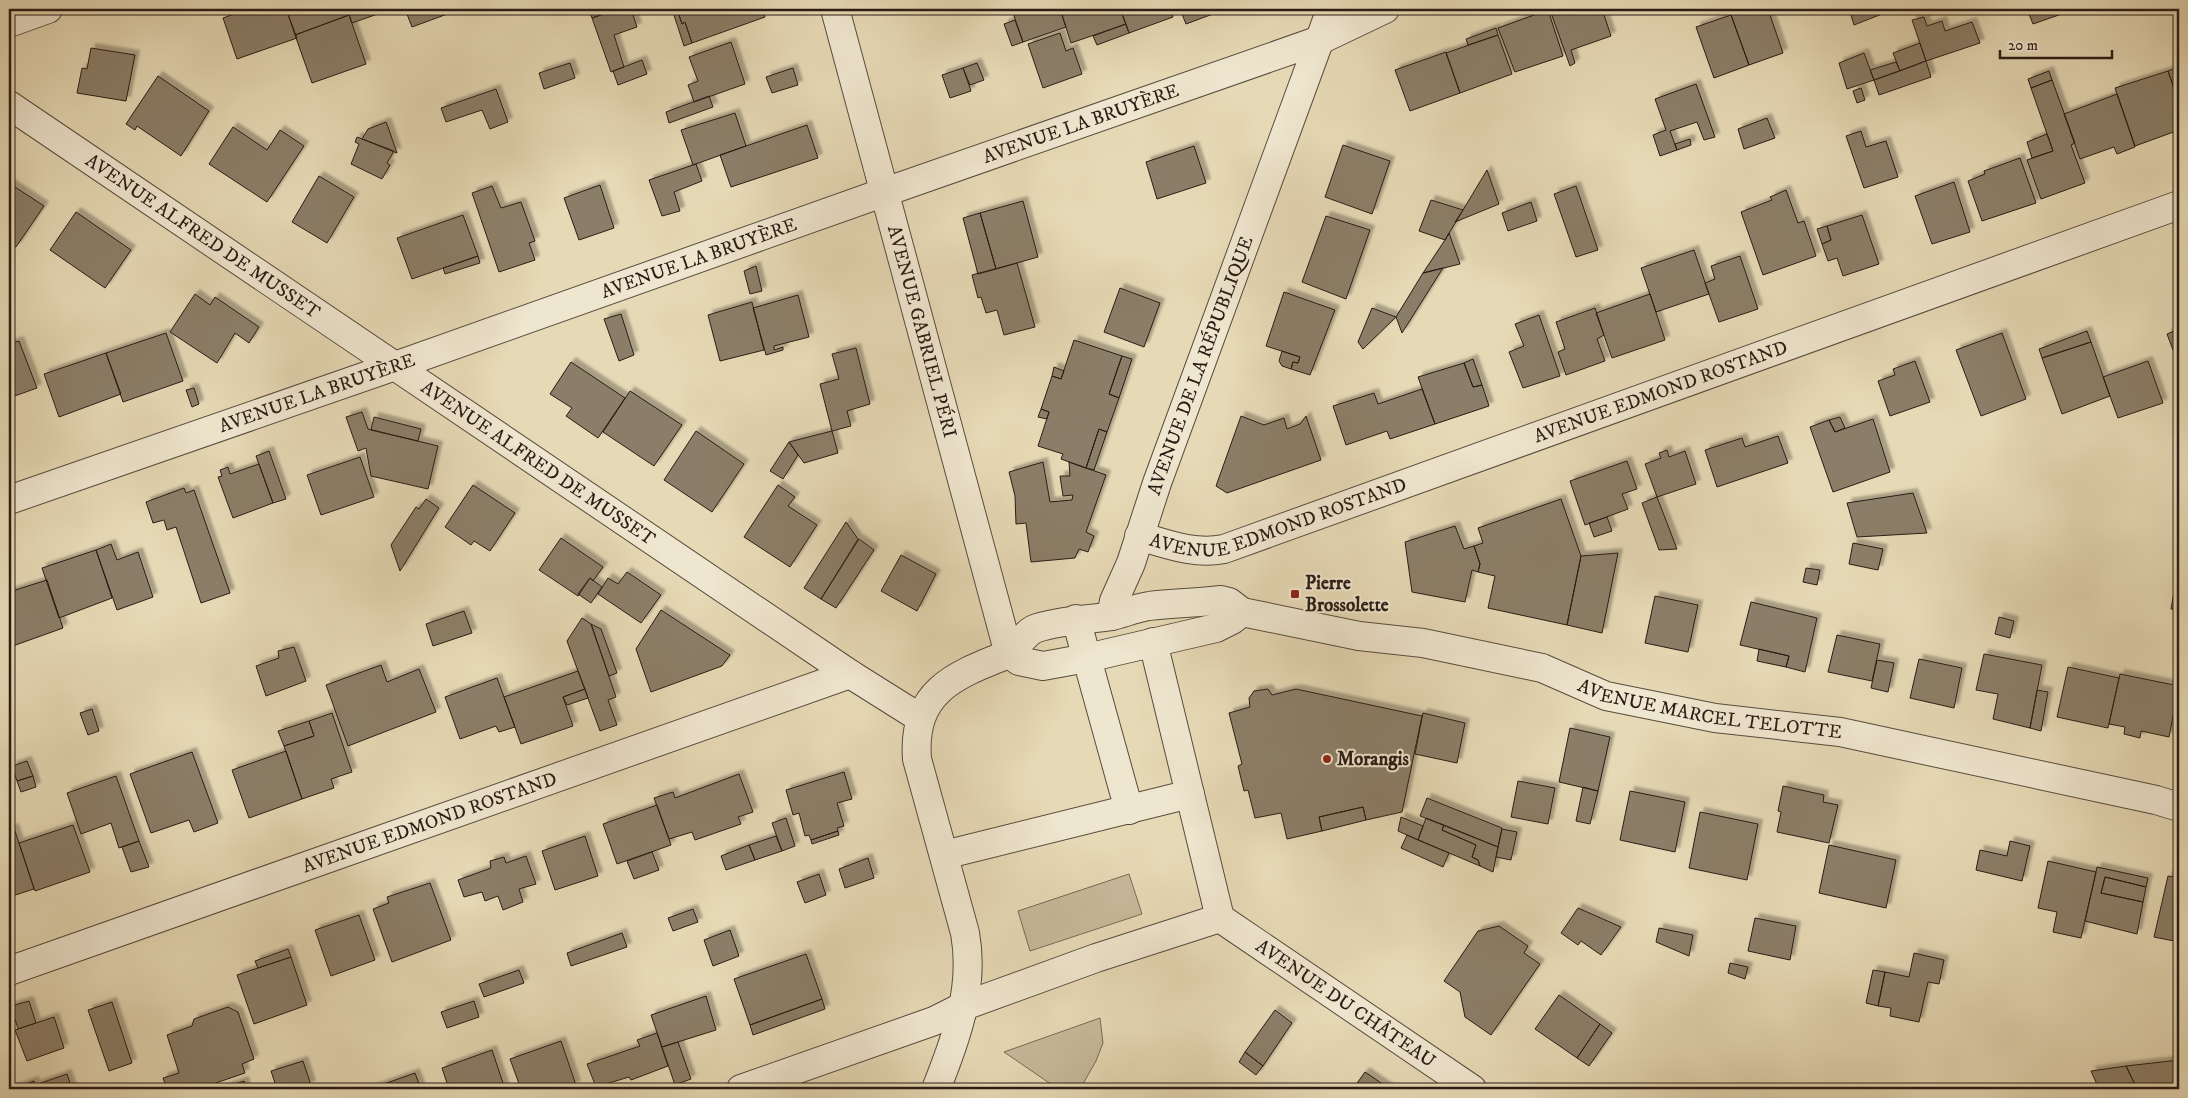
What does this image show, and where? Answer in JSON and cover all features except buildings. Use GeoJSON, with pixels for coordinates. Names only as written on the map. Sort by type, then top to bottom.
{"type":"FeatureCollection","features":[{"type":"Feature","properties":{"kind":"street"},"geometry":{"type":"LineString","coordinates":[[9,23],[48,9]]}},
{"type":"Feature","properties":{"kind":"street","name":"AVENUE GABRIEL PÉRI"},"geometry":{"type":"LineString","coordinates":[[835,9],[1009,654]]}},
{"type":"Feature","properties":{"kind":"street","name":"AVENUE DE LA RÉPUBLIQUE"},"geometry":{"type":"LineString","coordinates":[[1111,616],[1114,601],[1131,563],[1156,483],[1331,9]]}},
{"type":"Feature","properties":{"kind":"street","name":"AVENUE LA BRUYÈRE"},"geometry":{"type":"LineString","coordinates":[[9,500],[1320,40],[1385,9]]}},
{"type":"Feature","properties":{"kind":"street","name":"AVENUE ALFRED DE MUSSET"},"geometry":{"type":"LineString","coordinates":[[9,105],[850,674],[920,718]]}},
{"type":"Feature","properties":{"kind":"street","name":"AVENUE EDMOND ROSTAND"},"geometry":{"type":"LineString","coordinates":[[1139,536],[1194,551],[1209,552],[1231,547],[2179,205]]}},
{"type":"Feature","properties":{"kind":"street","name":"AVENUE MARCEL TELOTTE"},"geometry":{"type":"LineString","coordinates":[[1111,616],[1149,606],[1221,600],[1229,602],[1242,612],[1360,636],[1423,643],[1542,668],[1606,696],[1714,718],[1840,732],[2156,800],[2179,807]]}},
{"type":"Feature","properties":{"kind":"street"},"geometry":{"type":"LineString","coordinates":[[1009,654],[1019,661],[1043,666],[1087,658],[1216,628],[1232,620],[1242,612]]}},
{"type":"Feature","properties":{"kind":"street"},"geometry":{"type":"LineString","coordinates":[[936,1089],[957,1036],[964,1006],[969,958],[965,933],[917,759],[916,746],[920,718],[928,703],[952,679],[984,662],[1009,654],[1017,643],[1035,628],[1076,619],[1111,616]]}},
{"type":"Feature","properties":{"kind":"street"},"geometry":{"type":"LineString","coordinates":[[1076,619],[1129,810]]}},
{"type":"Feature","properties":{"kind":"street"},"geometry":{"type":"LineString","coordinates":[[741,1089],[934,1021],[964,1006],[1096,958],[1220,918],[1153,642]]}},
{"type":"Feature","properties":{"kind":"street","name":"AVENUE EDMOND ROSTAND"},"geometry":{"type":"LineString","coordinates":[[9,971],[850,674]]}},
{"type":"Feature","properties":{"kind":"street"},"geometry":{"type":"LineString","coordinates":[[944,855],[1190,794]]}},
{"type":"Feature","properties":{"kind":"street","name":"AVENUE DU CHÂTEAU"},"geometry":{"type":"LineString","coordinates":[[1220,918],[1472,1089]]}},
{"type":"Feature","properties":{"kind":"shaded area"},"geometry":{"type":"Polygon","coordinates":[[[1129,874],[1142,914],[1030,951],[1018,911],[1129,874]]]}},
{"type":"Feature","properties":{"kind":"shaded area"},"geometry":{"type":"Polygon","coordinates":[[[1100,1018],[1103,1043],[1096,1061],[1080,1089],[1058,1089],[1004,1052],[1100,1018]]]}},
{"type":"Feature","properties":{"kind":"place","name":"Pierre Brossolette"},"geometry":{"type":"Point","coordinates":[1295,594]}},
{"type":"Feature","properties":{"kind":"place","name":"Morangis"},"geometry":{"type":"Point","coordinates":[1327,759]}}]}
